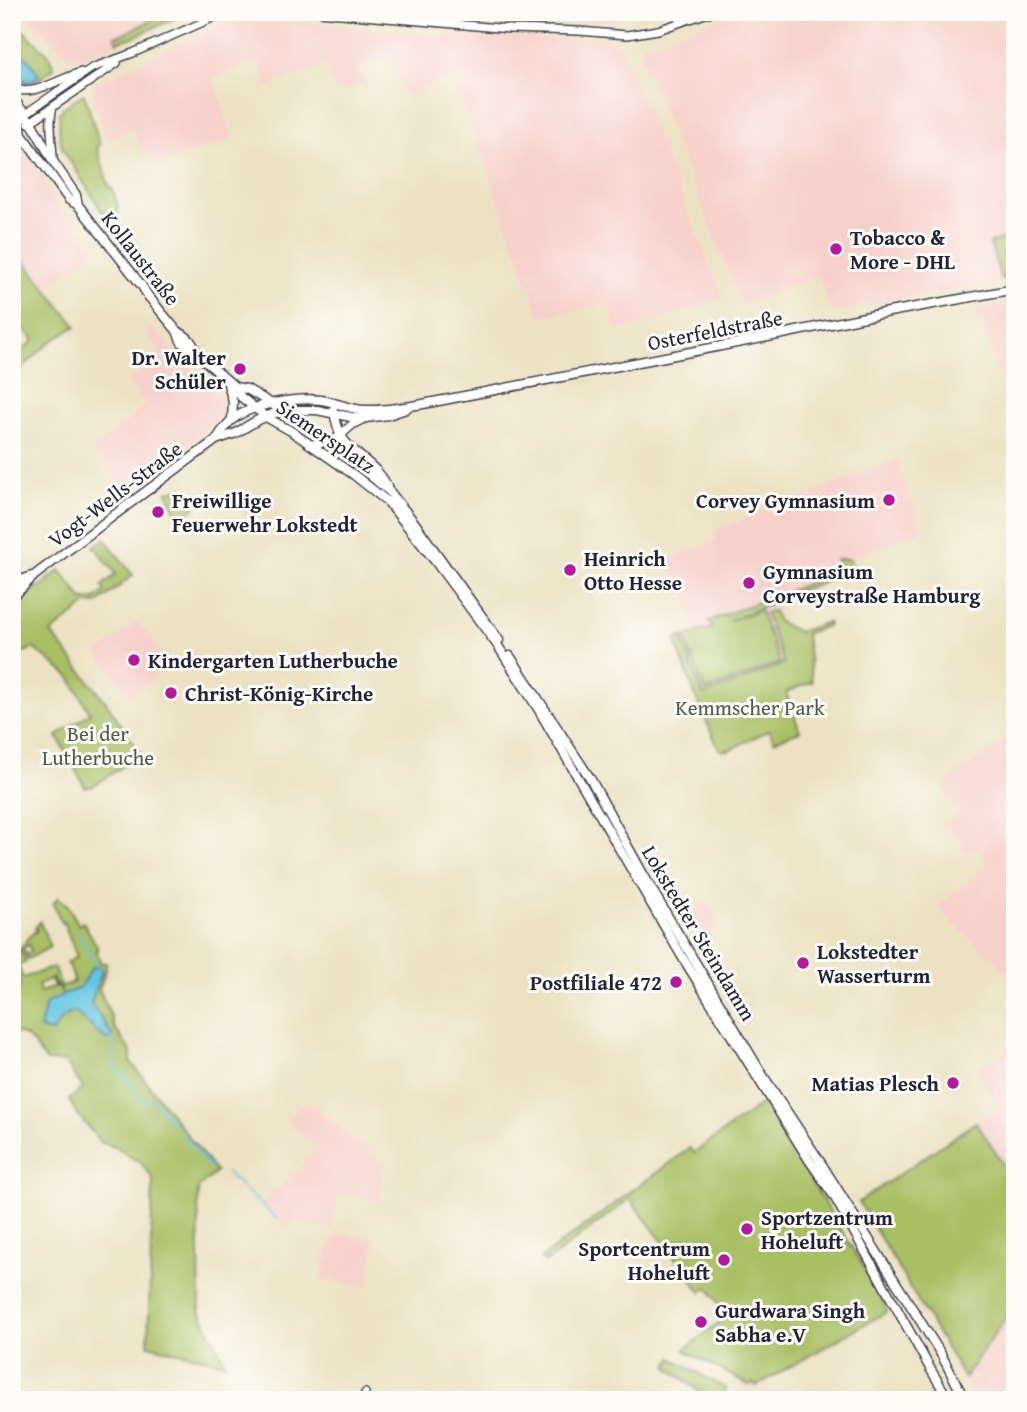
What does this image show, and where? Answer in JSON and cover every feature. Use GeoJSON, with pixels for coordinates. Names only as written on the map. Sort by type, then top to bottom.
{"type":"FeatureCollection","features":[{"type":"Feature","properties":{"kind":"main road"},"geometry":{"type":"LineString","coordinates":[[15,121],[27,124],[31,122],[107,68],[226,12]]}},
{"type":"Feature","properties":{"kind":"main road"},"geometry":{"type":"LineString","coordinates":[[318,12],[510,29],[627,35],[658,30],[711,12]]}},
{"type":"Feature","properties":{"kind":"main road"},"geometry":{"type":"LineString","coordinates":[[12,89],[31,91],[133,54]]}},
{"type":"Feature","properties":{"kind":"main road"},"geometry":{"type":"LineString","coordinates":[[15,121],[92,68]]}},
{"type":"Feature","properties":{"kind":"main road"},"geometry":{"type":"LineString","coordinates":[[75,79],[76,90]]}},
{"type":"Feature","properties":{"kind":"main road","name":"Kollaustraße"},"geometry":{"type":"LineString","coordinates":[[12,97],[31,122],[76,195],[78,205]]}},
{"type":"Feature","properties":{"kind":"main road"},"geometry":{"type":"LineString","coordinates":[[53,107],[53,161]]}},
{"type":"Feature","properties":{"kind":"main road","name":"Kollaustraße"},"geometry":{"type":"LineString","coordinates":[[15,121],[22,135],[69,200],[78,205],[177,331],[187,349],[197,354],[235,387],[241,397],[263,410]]}},
{"type":"Feature","properties":{"kind":"main road","name":"Osterfeldstraße"},"geometry":{"type":"LineString","coordinates":[[263,410],[303,399],[364,410],[423,404],[1015,289]]}},
{"type":"Feature","properties":{"kind":"main road"},"geometry":{"type":"LineString","coordinates":[[227,381],[233,402],[232,419]]}},
{"type":"Feature","properties":{"kind":"main road"},"geometry":{"type":"LineString","coordinates":[[325,401],[331,405],[341,436],[377,469],[390,492]]}},
{"type":"Feature","properties":{"kind":"main road","name":"Osterfeldstraße"},"geometry":{"type":"LineString","coordinates":[[284,411],[308,409],[366,418],[388,415],[423,404]]}},
{"type":"Feature","properties":{"kind":"main road","name":"Vogt-Wells-Straße"},"geometry":{"type":"LineString","coordinates":[[216,440],[236,433],[263,410]]}},
{"type":"Feature","properties":{"kind":"main road","name":"Siemersplatz"},"geometry":{"type":"LineString","coordinates":[[263,410],[284,411],[330,442],[390,492]]}},
{"type":"Feature","properties":{"kind":"main road","name":"Siemersplatz"},"geometry":{"type":"LineString","coordinates":[[263,410],[378,493]]}},
{"type":"Feature","properties":{"kind":"main road","name":"Vogt-Wells-Straße"},"geometry":{"type":"LineString","coordinates":[[12,595],[216,440],[232,419],[243,412],[284,411]]}},
{"type":"Feature","properties":{"kind":"main road"},"geometry":{"type":"LineString","coordinates":[[311,445],[330,442],[366,418]]}},
{"type":"Feature","properties":{"kind":"main road","name":"Lokstedter Steindamm"},"geometry":{"type":"LineString","coordinates":[[390,492],[494,632],[585,770],[655,895],[755,1063],[941,1354],[965,1400]]}},
{"type":"Feature","properties":{"kind":"main road","name":"Lokstedter Steindamm"},"geometry":{"type":"LineString","coordinates":[[378,493],[435,561],[498,646],[537,707],[681,955],[834,1196],[949,1400]]}},
{"type":"Feature","properties":{"kind":"main road","name":"Vogt-Wells-Straße"},"geometry":{"type":"LineString","coordinates":[[12,583],[35,575]]}},
{"type":"Feature","properties":{"kind":"shaded area"},"geometry":{"type":"Polygon","coordinates":[[[20,12],[188,12],[76,59],[70,58],[20,12]]]}},
{"type":"Feature","properties":{"kind":"shaded area"},"geometry":{"type":"Polygon","coordinates":[[[383,12],[614,12],[618,22],[510,23],[383,12]]]}},
{"type":"Feature","properties":{"kind":"shaded area"},"geometry":{"type":"Polygon","coordinates":[[[738,12],[1015,12],[1015,278],[832,313],[818,276],[742,305],[640,54],[645,43],[738,12]]]}},
{"type":"Feature","properties":{"kind":"shaded area"},"geometry":{"type":"Polygon","coordinates":[[[261,16],[438,36],[605,38],[619,46],[723,298],[651,324],[616,331],[610,304],[540,317],[453,76],[405,95],[390,56],[358,68],[364,84],[337,93],[325,65],[268,87],[258,61],[213,78],[234,139],[155,166],[149,149],[142,151],[134,130],[106,140],[92,95],[96,83],[234,19],[261,16]]]}},
{"type":"Feature","properties":{"kind":"shaded area"},"geometry":{"type":"Polygon","coordinates":[[[12,137],[44,180],[61,212],[68,215],[95,250],[46,289],[12,246],[12,137]]]}},
{"type":"Feature","properties":{"kind":"shaded area"},"geometry":{"type":"Polygon","coordinates":[[[1015,303],[1015,422],[977,308],[1015,303]]]}},
{"type":"Feature","properties":{"kind":"shaded area"},"geometry":{"type":"Polygon","coordinates":[[[152,327],[222,401],[226,411],[128,491],[93,449],[147,404],[128,382],[161,352],[145,334],[152,327]]]}},
{"type":"Feature","properties":{"kind":"shaded area","name":"Gymnasium Corveystraße Hamburg"},"geometry":{"type":"Polygon","coordinates":[[[897,460],[922,531],[850,559],[854,570],[787,596],[789,604],[765,614],[784,664],[703,695],[681,637],[695,626],[669,559],[716,540],[713,532],[897,460]]]}},
{"type":"Feature","properties":{"kind":"shaded area","name":"Kindergarten Lutherbuche"},"geometry":{"type":"Polygon","coordinates":[[[138,620],[170,666],[130,696],[97,654],[138,620]]]}},
{"type":"Feature","properties":{"kind":"shaded area"},"geometry":{"type":"Polygon","coordinates":[[[1015,730],[1015,983],[937,908],[988,861],[975,847],[967,854],[960,847],[963,843],[946,825],[958,813],[941,783],[973,764],[1015,730]]]}},
{"type":"Feature","properties":{"kind":"shaded area"},"geometry":{"type":"Polygon","coordinates":[[[707,901],[720,927],[693,944],[679,917],[707,901]]]}},
{"type":"Feature","properties":{"kind":"shaded area"},"geometry":{"type":"Polygon","coordinates":[[[1015,1038],[1015,1183],[976,1122],[999,1107],[975,1070],[1004,1051],[1015,1038]]]}},
{"type":"Feature","properties":{"kind":"shaded area"},"geometry":{"type":"Polygon","coordinates":[[[307,1099],[379,1160],[384,1171],[380,1201],[339,1194],[333,1228],[291,1223],[286,1227],[263,1202],[277,1187],[280,1188],[317,1148],[286,1120],[307,1099]]]}},
{"type":"Feature","properties":{"kind":"shaded area"},"geometry":{"type":"Polygon","coordinates":[[[336,1233],[375,1238],[369,1286],[321,1280],[323,1264],[336,1233]]]}},
{"type":"Feature","properties":{"kind":"shaded area"},"geometry":{"type":"Polygon","coordinates":[[[1015,1305],[1015,1400],[976,1400],[964,1378],[1015,1305]]]}},
{"type":"Feature","properties":{"kind":"green space"},"geometry":{"type":"Polygon","coordinates":[[[169,12],[179,12],[180,16],[117,42],[115,36],[169,12]]]}},
{"type":"Feature","properties":{"kind":"green space"},"geometry":{"type":"Polygon","coordinates":[[[12,20],[49,55],[54,68],[33,82],[23,83],[12,74],[12,20]]]}},
{"type":"Feature","properties":{"kind":"green space"},"geometry":{"type":"Polygon","coordinates":[[[83,94],[100,145],[97,147],[109,187],[112,188],[118,207],[117,216],[110,224],[62,148],[59,113],[83,94]]]}},
{"type":"Feature","properties":{"kind":"green space"},"geometry":{"type":"Polygon","coordinates":[[[1015,229],[1015,277],[1001,279],[990,243],[1009,237],[1015,229]]]}},
{"type":"Feature","properties":{"kind":"green space"},"geometry":{"type":"Polygon","coordinates":[[[12,246],[76,326],[49,343],[12,377],[12,360],[34,340],[22,327],[20,316],[23,282],[12,269],[12,246]]]}},
{"type":"Feature","properties":{"kind":"green space"},"geometry":{"type":"Polygon","coordinates":[[[180,488],[195,507],[176,521],[176,510],[167,492],[180,488]]]}},
{"type":"Feature","properties":{"kind":"green space","name":"Bei der Lutherbuche"},"geometry":{"type":"Polygon","coordinates":[[[105,539],[133,575],[97,604],[87,604],[51,633],[106,702],[141,754],[92,787],[85,787],[57,736],[90,713],[70,677],[33,648],[19,654],[14,602],[60,570],[83,600],[95,599],[105,591],[102,586],[116,574],[94,546],[105,539]]]}},
{"type":"Feature","properties":{"kind":"green space"},"geometry":{"type":"Polygon","coordinates":[[[836,559],[850,559],[854,570],[787,596],[789,591],[841,570],[836,559]]]}},
{"type":"Feature","properties":{"kind":"green space"},"geometry":{"type":"Polygon","coordinates":[[[771,597],[774,602],[729,621],[760,610],[780,663],[705,691],[684,637],[712,628],[709,621],[771,597]]]}},
{"type":"Feature","properties":{"kind":"green space","name":"Kemmscher Park"},"geometry":{"type":"Polygon","coordinates":[[[774,611],[778,622],[798,632],[828,622],[829,625],[806,634],[812,682],[786,692],[800,731],[774,741],[769,730],[723,751],[719,749],[697,700],[675,640],[681,637],[703,695],[784,664],[765,613],[774,611]]]}},
{"type":"Feature","properties":{"kind":"green space"},"geometry":{"type":"Polygon","coordinates":[[[58,897],[68,906],[79,925],[83,922],[97,946],[101,963],[106,963],[99,989],[114,1027],[131,1052],[131,1062],[216,1172],[198,1188],[200,1311],[225,1363],[148,1345],[153,1179],[138,1159],[135,1160],[117,1148],[100,1142],[76,1112],[69,1100],[83,1088],[65,1062],[47,1061],[30,1040],[12,1031],[12,994],[16,987],[21,985],[12,970],[12,960],[20,948],[26,962],[18,966],[23,978],[54,967],[61,984],[56,985],[52,977],[55,985],[51,980],[38,985],[40,992],[59,987],[62,994],[60,986],[74,982],[66,963],[77,957],[64,923],[53,904],[58,897]]]}},
{"type":"Feature","properties":{"kind":"green space"},"geometry":{"type":"Polygon","coordinates":[[[40,922],[50,947],[28,959],[23,949],[27,954],[31,952],[29,945],[23,948],[22,946],[33,932],[35,933],[40,922]]]}},
{"type":"Feature","properties":{"kind":"green space","name":"Sportzentrum Hoheluft"},"geometry":{"type":"Polygon","coordinates":[[[763,1103],[888,1311],[756,1386],[753,1383],[749,1385],[684,1350],[728,1316],[708,1288],[701,1292],[630,1199],[546,1262],[540,1259],[690,1148],[694,1153],[763,1103]]]}},
{"type":"Feature","properties":{"kind":"green space"},"geometry":{"type":"Polygon","coordinates":[[[976,1122],[1015,1183],[1015,1305],[964,1378],[859,1202],[976,1122]]]}},
{"type":"Feature","properties":{"kind":"green space"},"geometry":{"type":"Polygon","coordinates":[[[672,1358],[725,1388],[724,1394],[711,1400],[671,1370],[668,1366],[672,1358]]]}},
{"type":"Feature","properties":{"kind":"water"},"geometry":{"type":"Polygon","coordinates":[[[12,38],[39,74],[33,80],[25,81],[12,65],[12,38]]]}},
{"type":"Feature","properties":{"kind":"water"},"geometry":{"type":"Polygon","coordinates":[[[96,966],[102,971],[91,1003],[112,1035],[111,1040],[106,1040],[75,1012],[63,1017],[52,1032],[40,1029],[46,1003],[80,987],[96,966]]]}},
{"type":"Feature","properties":{"kind":"waterway"},"geometry":{"type":"LineString","coordinates":[[76,929],[96,965]]}},
{"type":"Feature","properties":{"kind":"waterway"},"geometry":{"type":"LineString","coordinates":[[110,1039],[116,1048],[111,1060],[116,1068],[134,1087],[140,1100],[152,1099],[175,1126]]}},
{"type":"Feature","properties":{"kind":"waterway"},"geometry":{"type":"LineString","coordinates":[[180,1132],[210,1167]]}},
{"type":"Feature","properties":{"kind":"waterway"},"geometry":{"type":"LineString","coordinates":[[227,1173],[276,1218]]}},
{"type":"Feature","properties":{"kind":"place","name":"Tobacco & More - DHL"},"geometry":{"type":"Point","coordinates":[836,249]}},
{"type":"Feature","properties":{"kind":"place","name":"Dr. Walter Schüler"},"geometry":{"type":"Point","coordinates":[240,369]}},
{"type":"Feature","properties":{"kind":"place","name":"Corvey Gymnasium"},"geometry":{"type":"Point","coordinates":[889,500]}},
{"type":"Feature","properties":{"kind":"place","name":"Freiwillige Feuerwehr Lokstedt"},"geometry":{"type":"Point","coordinates":[158,512]}},
{"type":"Feature","properties":{"kind":"place","name":"Heinrich Otto Hesse"},"geometry":{"type":"Point","coordinates":[570,570]}},
{"type":"Feature","properties":{"kind":"place","name":"Gymnasium Corveystraße Hamburg"},"geometry":{"type":"Point","coordinates":[749,583]}},
{"type":"Feature","properties":{"kind":"place","name":"Kindergarten Lutherbuche"},"geometry":{"type":"Point","coordinates":[134,660]}},
{"type":"Feature","properties":{"kind":"place","name":"Christ-König-Kirche"},"geometry":{"type":"Point","coordinates":[171,693]}},
{"type":"Feature","properties":{"kind":"place","name":"Lokstedter Wasserturm"},"geometry":{"type":"Point","coordinates":[803,963]}},
{"type":"Feature","properties":{"kind":"place","name":"Postfiliale 472"},"geometry":{"type":"Point","coordinates":[676,982]}},
{"type":"Feature","properties":{"kind":"place","name":"Matias Plesch"},"geometry":{"type":"Point","coordinates":[953,1083]}},
{"type":"Feature","properties":{"kind":"place","name":"Sportzentrum Hoheluft"},"geometry":{"type":"Point","coordinates":[747,1229]}},
{"type":"Feature","properties":{"kind":"place","name":"Sportcentrum Hoheluft"},"geometry":{"type":"Point","coordinates":[724,1260]}},
{"type":"Feature","properties":{"kind":"place","name":"Gurdwara Singh Sabha e.V"},"geometry":{"type":"Point","coordinates":[701,1322]}}]}
